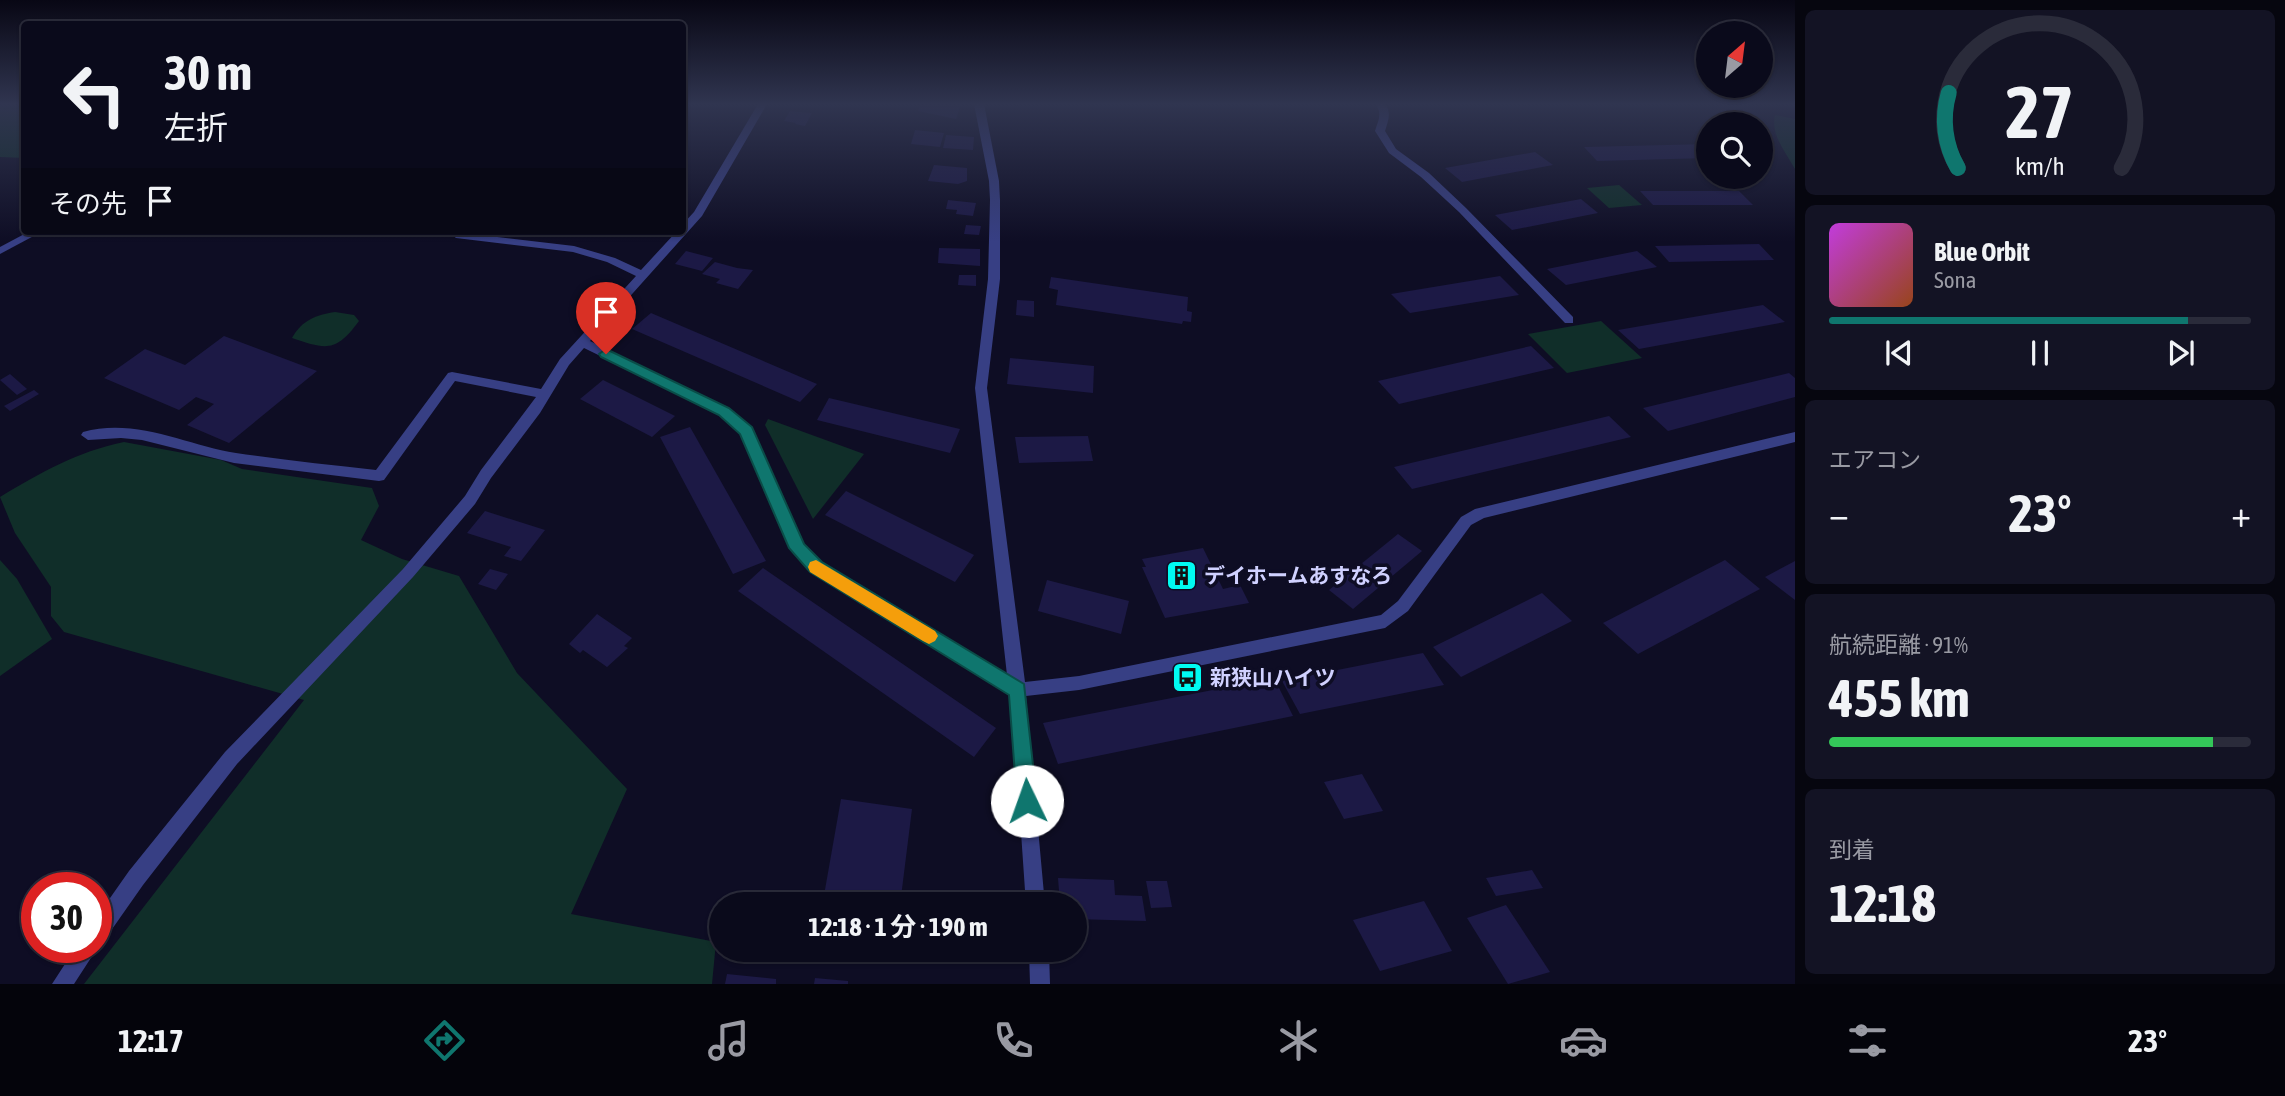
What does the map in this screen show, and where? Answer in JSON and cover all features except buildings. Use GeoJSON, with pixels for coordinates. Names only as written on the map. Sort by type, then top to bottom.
{"type":"FeatureCollection","features":[{"type":"Feature","properties":{"kind":"street"},"geometry":{"type":"LineString","coordinates":[[686,228],[698,214],[736,150]]}},
{"type":"Feature","properties":{"kind":"street"},"geometry":{"type":"LineString","coordinates":[[988,150],[995,200],[994,279],[981,388],[1018,690],[1035,892]]}},
{"type":"Feature","properties":{"kind":"street"},"geometry":{"type":"LineString","coordinates":[[1392,150],[1410,162],[1466,212],[1569,320]]}},
{"type":"Feature","properties":{"kind":"street"},"geometry":{"type":"LineString","coordinates":[[0,251],[30,235]]}},
{"type":"Feature","properties":{"kind":"street"},"geometry":{"type":"LineString","coordinates":[[464,235],[573,249],[611,260],[644,275]]}},
{"type":"Feature","properties":{"kind":"street"},"geometry":{"type":"LineString","coordinates":[[112,912],[135,878],[231,758],[408,573],[470,500],[545,394],[564,362],[679,235]]}},
{"type":"Feature","properties":{"kind":"street"},"geometry":{"type":"LineString","coordinates":[[582,342],[724,411],[746,431],[798,548],[816,567],[1018,690],[1079,683],[1385,621],[1403,606],[1466,522],[1480,513],[1795,437]]}},
{"type":"Feature","properties":{"kind":"street"},"geometry":{"type":"LineString","coordinates":[[88,435],[142,435],[234,458],[379,476],[452,376],[545,394]]}},
{"type":"Feature","properties":{"kind":"street"},"geometry":{"type":"LineString","coordinates":[[1039,962],[1040,984]]}},
{"type":"Feature","properties":{"kind":"street"},"geometry":{"type":"LineString","coordinates":[[62,984],[77,963]]}},
{"type":"Feature","properties":{"kind":"green space"},"geometry":{"type":"Polygon","coordinates":[[[0,150],[21,150],[21,158],[0,157],[0,150]]]}},
{"type":"Feature","properties":{"kind":"green space"},"geometry":{"type":"Polygon","coordinates":[[[1783,150],[1795,150],[1795,169],[1783,150]]]}},
{"type":"Feature","properties":{"kind":"green space"},"geometry":{"type":"Polygon","coordinates":[[[1619,185],[1642,205],[1609,208],[1587,188],[1619,185]]]}},
{"type":"Feature","properties":{"kind":"green space"},"geometry":{"type":"Polygon","coordinates":[[[335,312],[354,315],[359,321],[337,343],[330,346],[314,345],[292,338],[310,319],[335,312]]]}},
{"type":"Feature","properties":{"kind":"green space"},"geometry":{"type":"Polygon","coordinates":[[[1601,321],[1642,358],[1567,373],[1528,334],[1601,321]]]}},
{"type":"Feature","properties":{"kind":"green space"},"geometry":{"type":"Polygon","coordinates":[[[768,419],[864,454],[813,519],[765,425],[768,419]]]}},
{"type":"Feature","properties":{"kind":"green space"},"geometry":{"type":"Polygon","coordinates":[[[124,442],[221,460],[242,469],[372,488],[379,506],[361,540],[402,559],[459,576],[517,673],[627,789],[571,914],[709,941],[709,962],[714,962],[712,984],[84,984],[100,963],[112,963],[112,948],[304,700],[64,632],[51,616],[51,587],[15,533],[0,497],[45,471],[107,446],[124,442]]]}},
{"type":"Feature","properties":{"kind":"green space"},"geometry":{"type":"Polygon","coordinates":[[[0,560],[17,579],[52,639],[0,676],[0,560]]]}},
{"type":"Feature","properties":{"kind":"slow traffic"},"geometry":{"type":"LineString","coordinates":[[816,567],[929,636]]}},
{"type":"Feature","properties":{"kind":"place","name":"デイホームあすなろ"},"geometry":{"type":"Point","coordinates":[1181,576]}},
{"type":"Feature","properties":{"kind":"place","name":"新狭山ハイツ"},"geometry":{"type":"Point","coordinates":[1187,678]}},
{"type":"Feature","properties":{"kind":"route"},"geometry":{"type":"LineString","coordinates":[[606,354],[724,411],[746,431],[798,548],[816,567],[1018,690],[1027,801]]}}]}
